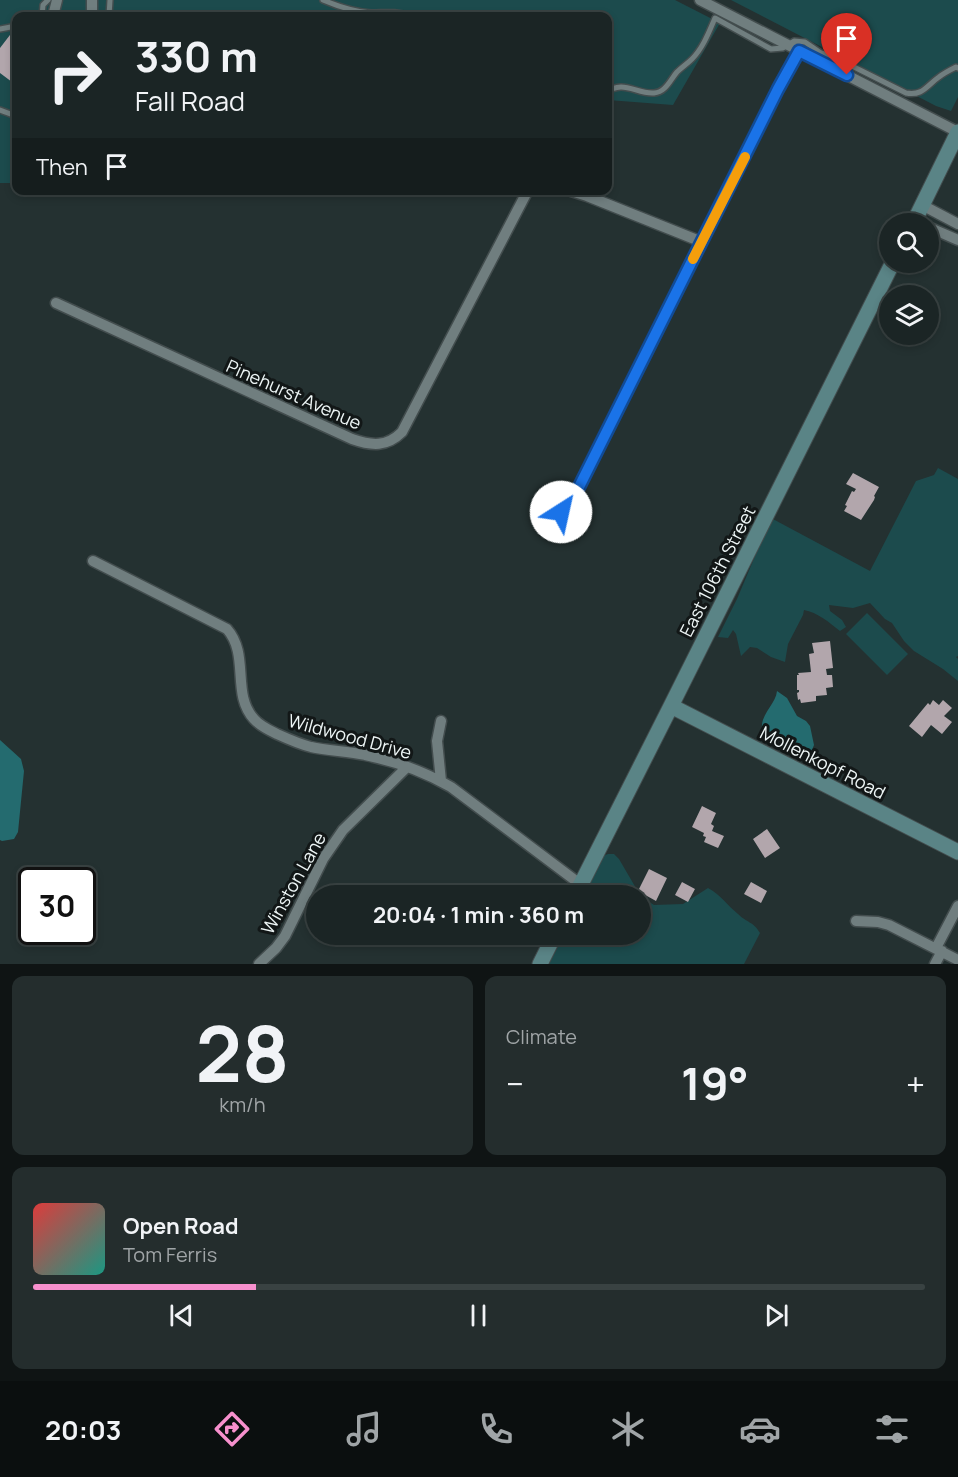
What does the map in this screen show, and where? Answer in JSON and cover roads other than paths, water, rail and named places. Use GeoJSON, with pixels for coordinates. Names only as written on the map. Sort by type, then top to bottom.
{"type":"FeatureCollection","features":[{"type":"Feature","properties":{"kind":"street"},"geometry":{"type":"LineString","coordinates":[[700,0],[958,132],[922,205],[921,213]]}},
{"type":"Feature","properties":{"kind":"street"},"geometry":{"type":"LineString","coordinates":[[561,512],[571,503],[799,51]]}},
{"type":"Feature","properties":{"kind":"street","name":"Pinehurst Avenue"},"geometry":{"type":"LineString","coordinates":[[56,303],[352,439],[371,444],[391,442],[402,432],[525,195]]}},
{"type":"Feature","properties":{"kind":"street"},"geometry":{"type":"LineString","coordinates":[[585,195],[702,242]]}},
{"type":"Feature","properties":{"kind":"street"},"geometry":{"type":"LineString","coordinates":[[922,205],[958,224]]}},
{"type":"Feature","properties":{"kind":"street"},"geometry":{"type":"LineString","coordinates":[[939,232],[958,240]]}},
{"type":"Feature","properties":{"kind":"street","name":"East 106th Street"},"geometry":{"type":"LineString","coordinates":[[580,885],[888,273]]}},
{"type":"Feature","properties":{"kind":"street","name":"Wildwood Drive"},"geometry":{"type":"LineString","coordinates":[[93,561],[227,630],[237,647],[244,705],[256,721],[263,726],[310,746],[364,754],[407,767],[441,781],[571,885]]}},
{"type":"Feature","properties":{"kind":"street","name":"Mollenkopf Road"},"geometry":{"type":"LineString","coordinates":[[671,706],[958,852]]}},
{"type":"Feature","properties":{"kind":"street"},"geometry":{"type":"LineString","coordinates":[[441,721],[437,741],[441,781]]}},
{"type":"Feature","properties":{"kind":"street","name":"Winston Lane"},"geometry":{"type":"LineString","coordinates":[[259,964],[285,936],[323,859],[343,830],[407,767]]}},
{"type":"Feature","properties":{"kind":"street"},"geometry":{"type":"LineString","coordinates":[[936,964],[939,950],[958,906]]}},
{"type":"Feature","properties":{"kind":"street"},"geometry":{"type":"LineString","coordinates":[[856,921],[883,922],[958,960]]}},
{"type":"Feature","properties":{"kind":"street"},"geometry":{"type":"LineString","coordinates":[[540,964],[550,945]]}},
{"type":"Feature","properties":{"kind":"lane"},"geometry":{"type":"LineString","coordinates":[[322,0],[364,12]]}},
{"type":"Feature","properties":{"kind":"lane"},"geometry":{"type":"LineString","coordinates":[[612,89],[629,88],[650,93],[662,90],[697,53],[715,18],[771,49],[783,48],[794,41],[805,42],[821,53],[834,57],[906,93],[922,92],[947,72],[958,68]]}}]}
